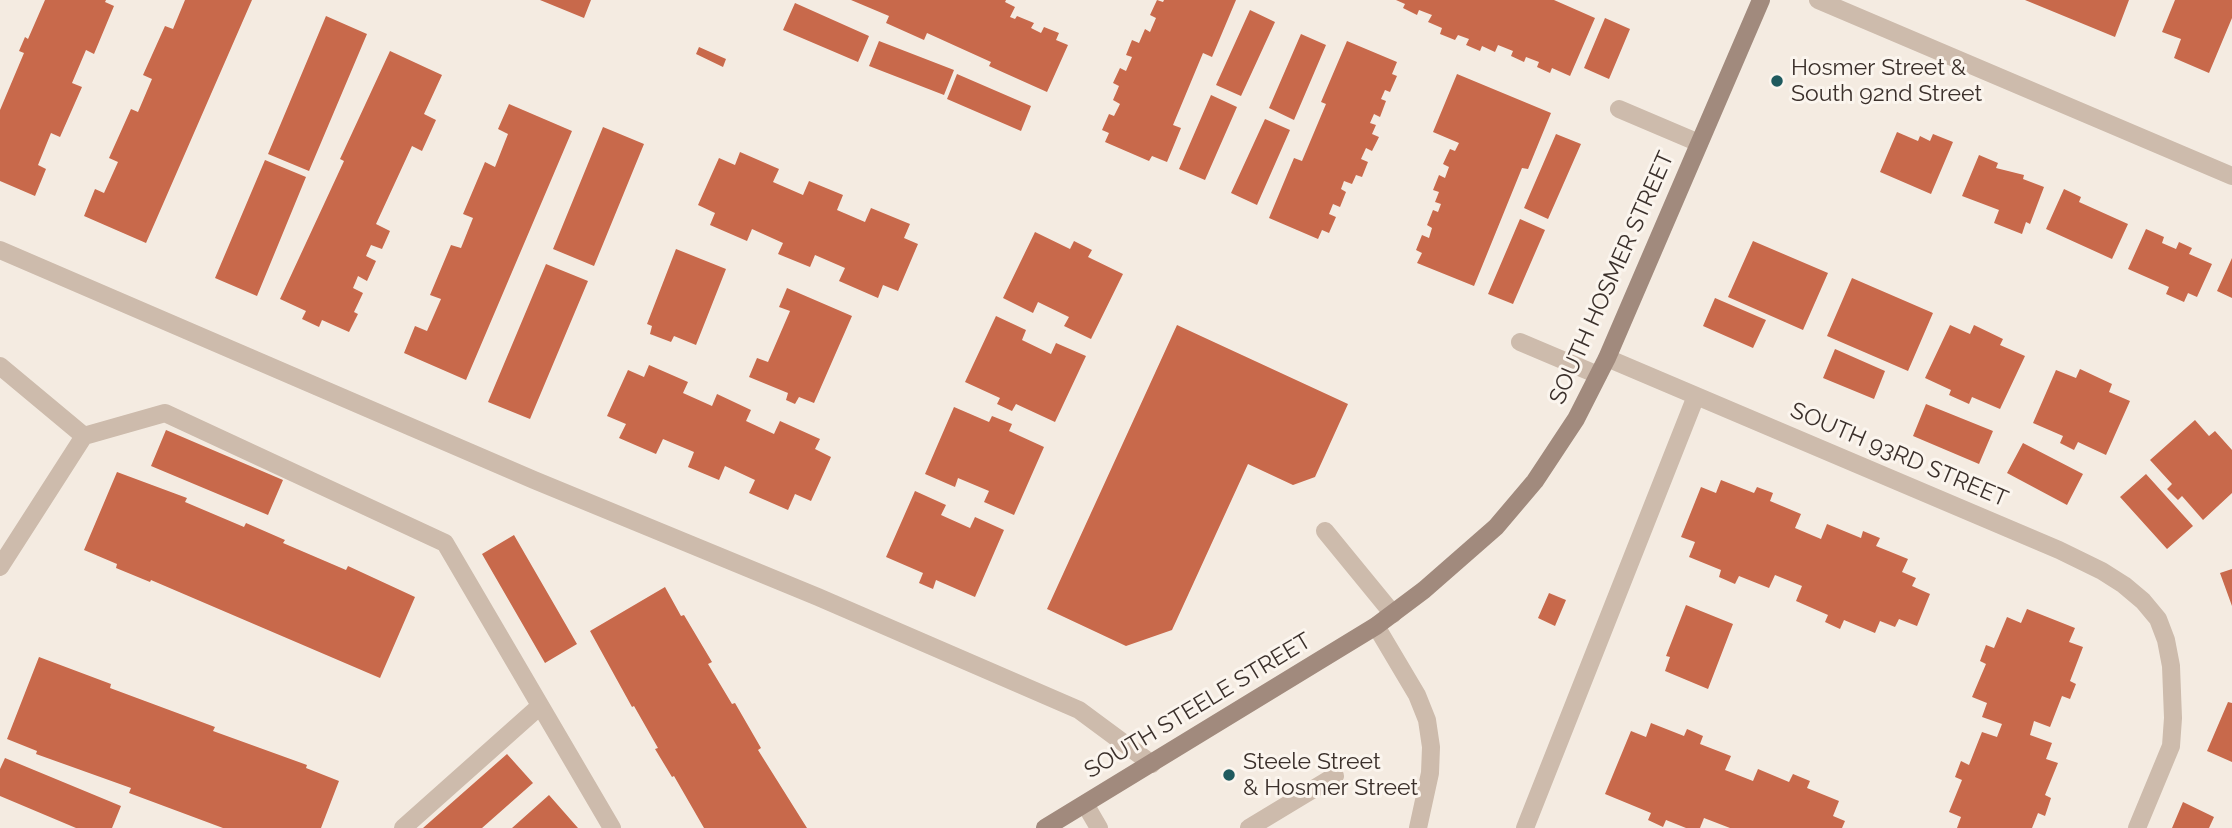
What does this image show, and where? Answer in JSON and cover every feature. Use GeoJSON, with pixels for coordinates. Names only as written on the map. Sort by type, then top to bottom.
{"type":"FeatureCollection","features":[{"type":"Feature","properties":{"kind":"main road","name":"SOUTH HOSMER STREET"},"geometry":{"type":"LineString","coordinates":[[1376,626],[1443,575],[1496,527],[1542,471],[1576,419],[1607,358],[1761,0]]}},
{"type":"Feature","properties":{"kind":"main road","name":"SOUTH STEELE STREET"},"geometry":{"type":"LineString","coordinates":[[1045,828],[1376,626]]}},
{"type":"Feature","properties":{"kind":"street"},"geometry":{"type":"LineString","coordinates":[[1818,0],[2232,176]]}},
{"type":"Feature","properties":{"kind":"street"},"geometry":{"type":"LineString","coordinates":[[1619,108],[1699,143]]}},
{"type":"Feature","properties":{"kind":"street"},"geometry":{"type":"LineString","coordinates":[[0,250],[534,480],[818,597],[1079,710],[1153,764]]}},
{"type":"Feature","properties":{"kind":"street"},"geometry":{"type":"LineString","coordinates":[[1520,342],[1598,375]]}},
{"type":"Feature","properties":{"kind":"street","name":"SOUTH 93RD STREET"},"geometry":{"type":"LineString","coordinates":[[1607,358],[2059,550],[2124,585],[2158,619],[2166,640],[2171,666],[2171,746],[2137,828]]}},
{"type":"Feature","properties":{"kind":"street"},"geometry":{"type":"LineString","coordinates":[[0,366],[84,436]]}},
{"type":"Feature","properties":{"kind":"street"},"geometry":{"type":"LineString","coordinates":[[1525,828],[1696,396]]}},
{"type":"Feature","properties":{"kind":"street"},"geometry":{"type":"LineString","coordinates":[[0,567],[84,436],[165,413],[445,542],[612,828]]}},
{"type":"Feature","properties":{"kind":"street"},"geometry":{"type":"LineString","coordinates":[[1325,530],[1394,614]]}},
{"type":"Feature","properties":{"kind":"street"},"geometry":{"type":"LineString","coordinates":[[1376,626],[1417,695],[1427,720],[1431,747],[1430,773],[1418,828]]}},
{"type":"Feature","properties":{"kind":"street"},"geometry":{"type":"LineString","coordinates":[[403,828],[540,706]]}},
{"type":"Feature","properties":{"kind":"street"},"geometry":{"type":"LineString","coordinates":[[1249,828],[1335,776]]}},
{"type":"Feature","properties":{"kind":"street"},"geometry":{"type":"LineString","coordinates":[[1085,804],[1099,828]]}},
{"type":"Feature","properties":{"kind":"building"},"geometry":{"type":"Polygon","coordinates":[[[45,0],[106,0],[105,2],[114,6],[94,54],[86,50],[72,83],[82,87],[60,137],[51,133],[38,165],[46,169],[35,196],[0,181],[0,110],[24,53],[19,51],[25,37],[28,39],[45,0]]]}},
{"type":"Feature","properties":{"kind":"building"},"geometry":{"type":"Polygon","coordinates":[[[185,0],[252,0],[146,243],[84,216],[95,189],[104,193],[118,162],[109,158],[131,109],[138,112],[152,79],[143,75],[165,26],[173,29],[185,0]]]}},
{"type":"Feature","properties":{"kind":"building"},"geometry":{"type":"Polygon","coordinates":[[[540,0],[591,0],[584,18],[540,0]]]}},
{"type":"Feature","properties":{"kind":"building"},"geometry":{"type":"Polygon","coordinates":[[[851,0],[1006,0],[1005,2],[1015,7],[1010,17],[1015,19],[1017,16],[1034,23],[1031,28],[1041,33],[1044,27],[1059,33],[1056,40],[1068,45],[1047,92],[989,66],[991,62],[927,33],[924,40],[886,23],[889,16],[851,0]]]}},
{"type":"Feature","properties":{"kind":"building"},"geometry":{"type":"Polygon","coordinates":[[[1157,0],[1236,0],[1212,57],[1203,53],[1173,125],[1181,128],[1167,162],[1152,156],[1149,161],[1105,142],[1109,133],[1102,130],[1109,114],[1114,116],[1120,104],[1113,100],[1119,86],[1113,83],[1120,68],[1126,71],[1132,57],[1126,55],[1132,40],[1139,43],[1145,29],[1150,32],[1156,18],[1150,15],[1157,0]]]}},
{"type":"Feature","properties":{"kind":"building"},"geometry":{"type":"Polygon","coordinates":[[[1396,0],[1554,0],[1595,18],[1570,76],[1552,68],[1550,73],[1537,67],[1539,62],[1526,57],[1524,62],[1511,56],[1513,51],[1498,45],[1495,52],[1482,46],[1480,51],[1466,45],[1469,39],[1458,35],[1455,40],[1440,34],[1442,28],[1428,22],[1432,15],[1419,10],[1417,15],[1403,8],[1405,4],[1396,0]]]}},
{"type":"Feature","properties":{"kind":"building"},"geometry":{"type":"Polygon","coordinates":[[[2025,0],[2129,0],[2115,37],[2025,0]]]}},
{"type":"Feature","properties":{"kind":"building"},"geometry":{"type":"Polygon","coordinates":[[[2175,0],[2232,0],[2232,18],[2209,73],[2174,58],[2181,39],[2162,32],[2175,0]]]}},
{"type":"Feature","properties":{"kind":"building"},"geometry":{"type":"Polygon","coordinates":[[[795,3],[869,36],[858,62],[783,30],[795,3]]]}},
{"type":"Feature","properties":{"kind":"building"},"geometry":{"type":"Polygon","coordinates":[[[1250,10],[1275,22],[1241,96],[1216,85],[1250,10]]]}},
{"type":"Feature","properties":{"kind":"building"},"geometry":{"type":"Polygon","coordinates":[[[326,16],[367,34],[309,171],[268,154],[326,16]]]}},
{"type":"Feature","properties":{"kind":"building"},"geometry":{"type":"Polygon","coordinates":[[[1605,18],[1630,29],[1609,79],[1584,68],[1605,18]]]}},
{"type":"Feature","properties":{"kind":"building"},"geometry":{"type":"Polygon","coordinates":[[[1301,34],[1326,45],[1294,120],[1269,108],[1301,34]]]}},
{"type":"Feature","properties":{"kind":"building"},"geometry":{"type":"Polygon","coordinates":[[[879,41],[954,70],[944,95],[869,66],[879,41]]]}},
{"type":"Feature","properties":{"kind":"building"},"geometry":{"type":"Polygon","coordinates":[[[1347,41],[1397,62],[1392,74],[1397,76],[1390,92],[1385,90],[1381,99],[1386,101],[1380,117],[1374,114],[1370,123],[1376,125],[1372,134],[1379,137],[1372,151],[1366,148],[1361,159],[1368,162],[1362,177],[1356,175],[1352,184],[1344,181],[1341,189],[1346,192],[1340,207],[1333,204],[1329,214],[1336,217],[1329,233],[1322,230],[1318,239],[1269,218],[1294,158],[1302,161],[1326,104],[1321,102],[1347,41]]]}},
{"type":"Feature","properties":{"kind":"building"},"geometry":{"type":"Polygon","coordinates":[[[699,47],[726,59],[723,67],[696,54],[699,47]]]}},
{"type":"Feature","properties":{"kind":"building"},"geometry":{"type":"Polygon","coordinates":[[[390,51],[442,75],[424,114],[436,120],[422,151],[412,146],[376,224],[390,231],[382,249],[371,245],[366,256],[376,261],[367,281],[358,276],[353,288],[363,293],[354,312],[358,314],[349,332],[322,320],[319,327],[302,319],[306,311],[280,299],[344,161],[340,159],[390,51]]]}},
{"type":"Feature","properties":{"kind":"building"},"geometry":{"type":"Polygon","coordinates":[[[957,74],[1031,106],[1021,131],[947,99],[957,74]]]}},
{"type":"Feature","properties":{"kind":"building"},"geometry":{"type":"Polygon","coordinates":[[[1457,74],[1551,113],[1528,169],[1522,168],[1474,286],[1417,263],[1422,253],[1416,250],[1422,235],[1429,238],[1432,228],[1427,225],[1433,210],[1438,212],[1441,204],[1435,202],[1439,192],[1433,190],[1439,175],[1445,178],[1449,167],[1443,164],[1450,149],[1455,151],[1459,143],[1433,132],[1457,74]]]}},
{"type":"Feature","properties":{"kind":"building"},"geometry":{"type":"Polygon","coordinates":[[[1211,95],[1237,107],[1205,180],[1179,169],[1211,95]]]}},
{"type":"Feature","properties":{"kind":"building"},"geometry":{"type":"Polygon","coordinates":[[[509,104],[572,131],[466,380],[404,353],[415,326],[427,331],[441,299],[430,295],[451,245],[461,248],[473,218],[463,214],[485,162],[495,167],[508,134],[498,129],[509,104]]]}},
{"type":"Feature","properties":{"kind":"building"},"geometry":{"type":"Polygon","coordinates":[[[1265,119],[1290,130],[1257,205],[1231,193],[1265,119]]]}},
{"type":"Feature","properties":{"kind":"building"},"geometry":{"type":"Polygon","coordinates":[[[603,127],[644,144],[594,266],[553,249],[603,127]]]}},
{"type":"Feature","properties":{"kind":"building"},"geometry":{"type":"Polygon","coordinates":[[[1897,132],[1918,141],[1920,136],[1930,141],[1933,134],[1953,142],[1931,194],[1880,172],[1897,132]]]}},
{"type":"Feature","properties":{"kind":"building"},"geometry":{"type":"Polygon","coordinates":[[[1556,134],[1581,144],[1548,219],[1524,208],[1556,134]]]}},
{"type":"Feature","properties":{"kind":"building"},"geometry":{"type":"Polygon","coordinates":[[[740,152],[779,169],[773,182],[803,195],[809,181],[843,195],[837,210],[865,222],[871,208],[910,224],[904,238],[918,244],[898,291],[883,285],[878,298],[839,281],[845,268],[815,255],[810,267],[778,254],[783,243],[752,229],[747,241],[710,225],[715,213],[698,205],[719,158],[735,165],[740,152]]]}},
{"type":"Feature","properties":{"kind":"building"},"geometry":{"type":"Polygon","coordinates":[[[1979,155],[1998,163],[1996,168],[2024,175],[2023,179],[2044,187],[2030,224],[2026,222],[2022,234],[1994,223],[1999,210],[1962,196],[1979,155]]]}},
{"type":"Feature","properties":{"kind":"building"},"geometry":{"type":"Polygon","coordinates":[[[265,160],[306,177],[257,296],[215,278],[265,160]]]}},
{"type":"Feature","properties":{"kind":"building"},"geometry":{"type":"Polygon","coordinates":[[[2064,189],[2081,197],[2079,202],[2128,224],[2112,259],[2046,229],[2064,189]]]}},
{"type":"Feature","properties":{"kind":"building"},"geometry":{"type":"Polygon","coordinates":[[[1520,219],[1545,230],[1513,304],[1488,294],[1520,219]]]}},
{"type":"Feature","properties":{"kind":"building"},"geometry":{"type":"Polygon","coordinates":[[[2146,229],[2164,237],[2162,243],[2176,249],[2179,242],[2192,248],[2189,254],[2212,264],[2197,297],[2188,293],[2184,302],[2166,294],[2169,287],[2128,269],[2146,229]]]}},
{"type":"Feature","properties":{"kind":"building"},"geometry":{"type":"Polygon","coordinates":[[[1035,232],[1070,249],[1074,241],[1092,250],[1088,257],[1123,274],[1091,339],[1064,326],[1069,317],[1038,302],[1033,313],[1003,298],[1035,232]]]}},
{"type":"Feature","properties":{"kind":"building"},"geometry":{"type":"Polygon","coordinates":[[[1753,241],[1828,273],[1803,330],[1728,297],[1753,241]]]}},
{"type":"Feature","properties":{"kind":"building"},"geometry":{"type":"Polygon","coordinates":[[[676,249],[726,269],[696,345],[674,336],[671,342],[650,334],[652,326],[647,324],[676,249]]]}},
{"type":"Feature","properties":{"kind":"building"},"geometry":{"type":"Polygon","coordinates":[[[2232,258],[2232,298],[2217,291],[2232,258]]]}},
{"type":"Feature","properties":{"kind":"building"},"geometry":{"type":"Polygon","coordinates":[[[546,264],[588,281],[530,419],[488,402],[546,264]]]}},
{"type":"Feature","properties":{"kind":"building"},"geometry":{"type":"Polygon","coordinates":[[[1852,278],[1933,313],[1908,371],[1827,336],[1852,278]]]}},
{"type":"Feature","properties":{"kind":"building"},"geometry":{"type":"Polygon","coordinates":[[[787,288],[852,316],[814,403],[799,397],[795,404],[786,400],[788,393],[749,377],[757,358],[768,362],[790,311],[779,307],[787,288]]]}},
{"type":"Feature","properties":{"kind":"building"},"geometry":{"type":"Polygon","coordinates":[[[1715,298],[1766,320],[1753,348],[1703,326],[1715,298]]]}},
{"type":"Feature","properties":{"kind":"building"},"geometry":{"type":"Polygon","coordinates":[[[996,316],[1026,330],[1022,340],[1051,354],[1056,343],[1086,356],[1055,422],[1016,404],[1012,411],[997,404],[1000,398],[965,382],[996,316]]]}},
{"type":"Feature","properties":{"kind":"building"},"geometry":{"type":"Polygon","coordinates":[[[1177,325],[1348,404],[1315,477],[1293,485],[1248,464],[1172,630],[1126,646],[1047,609],[1177,325]]]}},
{"type":"Feature","properties":{"kind":"building"},"geometry":{"type":"Polygon","coordinates":[[[1950,325],[1970,334],[1974,325],[2003,339],[2000,345],[2025,356],[2000,409],[1972,397],[1969,404],[1949,395],[1951,390],[1925,378],[1950,325]]]}},
{"type":"Feature","properties":{"kind":"building"},"geometry":{"type":"Polygon","coordinates":[[[1835,349],[1885,371],[1874,399],[1823,378],[1835,349]]]}},
{"type":"Feature","properties":{"kind":"building"},"geometry":{"type":"Polygon","coordinates":[[[649,365],[688,382],[683,393],[712,406],[717,394],[751,410],[746,421],[774,434],[780,421],[820,439],[815,449],[831,457],[811,501],[795,494],[788,510],[749,493],[755,480],[725,466],[719,480],[688,467],[694,452],[663,439],[656,454],[619,438],[626,424],[607,416],[628,370],[644,377],[649,365]]]}},
{"type":"Feature","properties":{"kind":"building"},"geometry":{"type":"Polygon","coordinates":[[[2080,369],[2112,384],[2109,392],[2130,401],[2106,455],[2078,442],[2074,450],[2060,443],[2063,436],[2033,423],[2056,370],[2076,378],[2080,369]]]}},
{"type":"Feature","properties":{"kind":"building"},"geometry":{"type":"Polygon","coordinates":[[[1926,404],[1993,431],[1979,464],[1913,436],[1926,404]]]}},
{"type":"Feature","properties":{"kind":"building"},"geometry":{"type":"Polygon","coordinates":[[[954,407],[989,422],[992,416],[1012,424],[1009,431],[1044,447],[1014,515],[984,502],[989,491],[958,478],[955,487],[925,474],[954,407]]]}},
{"type":"Feature","properties":{"kind":"building"},"geometry":{"type":"Polygon","coordinates":[[[2195,420],[2209,436],[2215,431],[2232,450],[2232,493],[2203,520],[2182,496],[2178,500],[2167,489],[2172,484],[2150,460],[2195,420]]]}},
{"type":"Feature","properties":{"kind":"building"},"geometry":{"type":"Polygon","coordinates":[[[166,430],[283,480],[268,515],[151,466],[166,430]]]}},
{"type":"Feature","properties":{"kind":"building"},"geometry":{"type":"Polygon","coordinates":[[[2023,443],[2083,474],[2067,505],[2007,473],[2023,443]]]}},
{"type":"Feature","properties":{"kind":"building"},"geometry":{"type":"Polygon","coordinates":[[[117,472],[187,498],[185,502],[244,527],[246,523],[285,540],[283,543],[346,570],[348,566],[415,597],[380,678],[151,580],[150,582],[116,568],[117,564],[84,550],[117,472]]]}},
{"type":"Feature","properties":{"kind":"building"},"geometry":{"type":"Polygon","coordinates":[[[2146,474],[2193,526],[2167,549],[2120,497],[2146,474]]]}},
{"type":"Feature","properties":{"kind":"building"},"geometry":{"type":"Polygon","coordinates":[[[1721,480],[1754,493],[1757,487],[1773,493],[1770,501],[1801,514],[1795,528],[1821,539],[1827,524],[1861,538],[1863,531],[1880,538],[1876,546],[1908,559],[1902,572],[1916,578],[1912,586],[1930,594],[1917,626],[1899,619],[1895,627],[1880,621],[1875,633],[1844,620],[1840,629],[1825,622],[1828,615],[1796,601],[1802,586],[1775,575],[1769,588],[1739,576],[1735,584],[1719,577],[1721,570],[1689,557],[1695,542],[1681,537],[1701,487],[1716,493],[1721,480]]]}},
{"type":"Feature","properties":{"kind":"building"},"geometry":{"type":"Polygon","coordinates":[[[915,491],[946,505],[941,515],[970,528],[975,517],[1004,530],[975,597],[936,580],[933,589],[919,583],[923,573],[886,557],[915,491]]]}},
{"type":"Feature","properties":{"kind":"building"},"geometry":{"type":"Polygon","coordinates":[[[514,535],[577,644],[545,663],[482,554],[514,535]]]}},
{"type":"Feature","properties":{"kind":"building"},"geometry":{"type":"Polygon","coordinates":[[[2232,569],[2232,606],[2220,573],[2232,569]]]}},
{"type":"Feature","properties":{"kind":"building"},"geometry":{"type":"Polygon","coordinates":[[[665,587],[712,662],[708,664],[732,704],[735,703],[761,748],[758,750],[807,828],[704,828],[655,749],[658,748],[590,631],[665,587]]]}},
{"type":"Feature","properties":{"kind":"building"},"geometry":{"type":"Polygon","coordinates":[[[1549,593],[1566,600],[1555,626],[1538,618],[1549,593]]]}},
{"type":"Feature","properties":{"kind":"building"},"geometry":{"type":"Polygon","coordinates":[[[1686,605],[1733,624],[1708,689],[1665,671],[1670,657],[1666,656],[1686,605]]]}},
{"type":"Feature","properties":{"kind":"building"},"geometry":{"type":"Polygon","coordinates":[[[2027,609],[2075,628],[2069,642],[2083,647],[2070,681],[2076,684],[2070,699],[2062,696],[2050,727],[2034,721],[2030,735],[2052,743],[2046,759],[2058,763],[2045,795],[2051,798],[2045,816],[2038,813],[2032,828],[1957,828],[1961,817],[1949,812],[1962,780],[1955,777],[1961,761],[1969,765],[1982,732],[1997,737],[2002,724],[1982,717],[1987,703],[1972,697],[1986,664],[1980,661],[1986,645],[1994,648],[2007,617],[2021,623],[2027,609]]]}},
{"type":"Feature","properties":{"kind":"building"},"geometry":{"type":"Polygon","coordinates":[[[39,657],[111,684],[110,688],[215,727],[213,731],[307,765],[306,768],[339,781],[321,828],[223,828],[129,793],[131,788],[36,754],[37,751],[7,739],[39,657]]]}},
{"type":"Feature","properties":{"kind":"building"},"geometry":{"type":"Polygon","coordinates":[[[2228,702],[2232,703],[2232,762],[2207,751],[2228,702]]]}},
{"type":"Feature","properties":{"kind":"building"},"geometry":{"type":"Polygon","coordinates":[[[1651,723],[1684,736],[1687,729],[1703,736],[1700,744],[1731,756],[1725,770],[1753,781],[1758,769],[1789,782],[1793,774],[1810,781],[1807,788],[1839,801],[1833,816],[1845,821],[1842,828],[1730,828],[1704,818],[1700,828],[1686,828],[1666,820],[1663,827],[1648,820],[1651,813],[1605,794],[1631,731],[1646,737],[1651,723]]]}},
{"type":"Feature","properties":{"kind":"building"},"geometry":{"type":"Polygon","coordinates":[[[507,754],[533,783],[482,828],[423,828],[507,754]]]}},
{"type":"Feature","properties":{"kind":"building"},"geometry":{"type":"Polygon","coordinates":[[[5,758],[121,806],[112,828],[76,828],[0,796],[0,769],[5,758]]]}},
{"type":"Feature","properties":{"kind":"building"},"geometry":{"type":"Polygon","coordinates":[[[549,795],[578,828],[512,828],[549,795]]]}},
{"type":"Feature","properties":{"kind":"building"},"geometry":{"type":"Polygon","coordinates":[[[2183,802],[2214,817],[2209,828],[2172,828],[2183,802]]]}},
{"type":"Feature","properties":{"kind":"place","name":"Hosmer Street & South 92nd Street"},"geometry":{"type":"Point","coordinates":[1777,81]}},
{"type":"Feature","properties":{"kind":"place","name":"Steele Street & Hosmer Street"},"geometry":{"type":"Point","coordinates":[1229,775]}}]}
